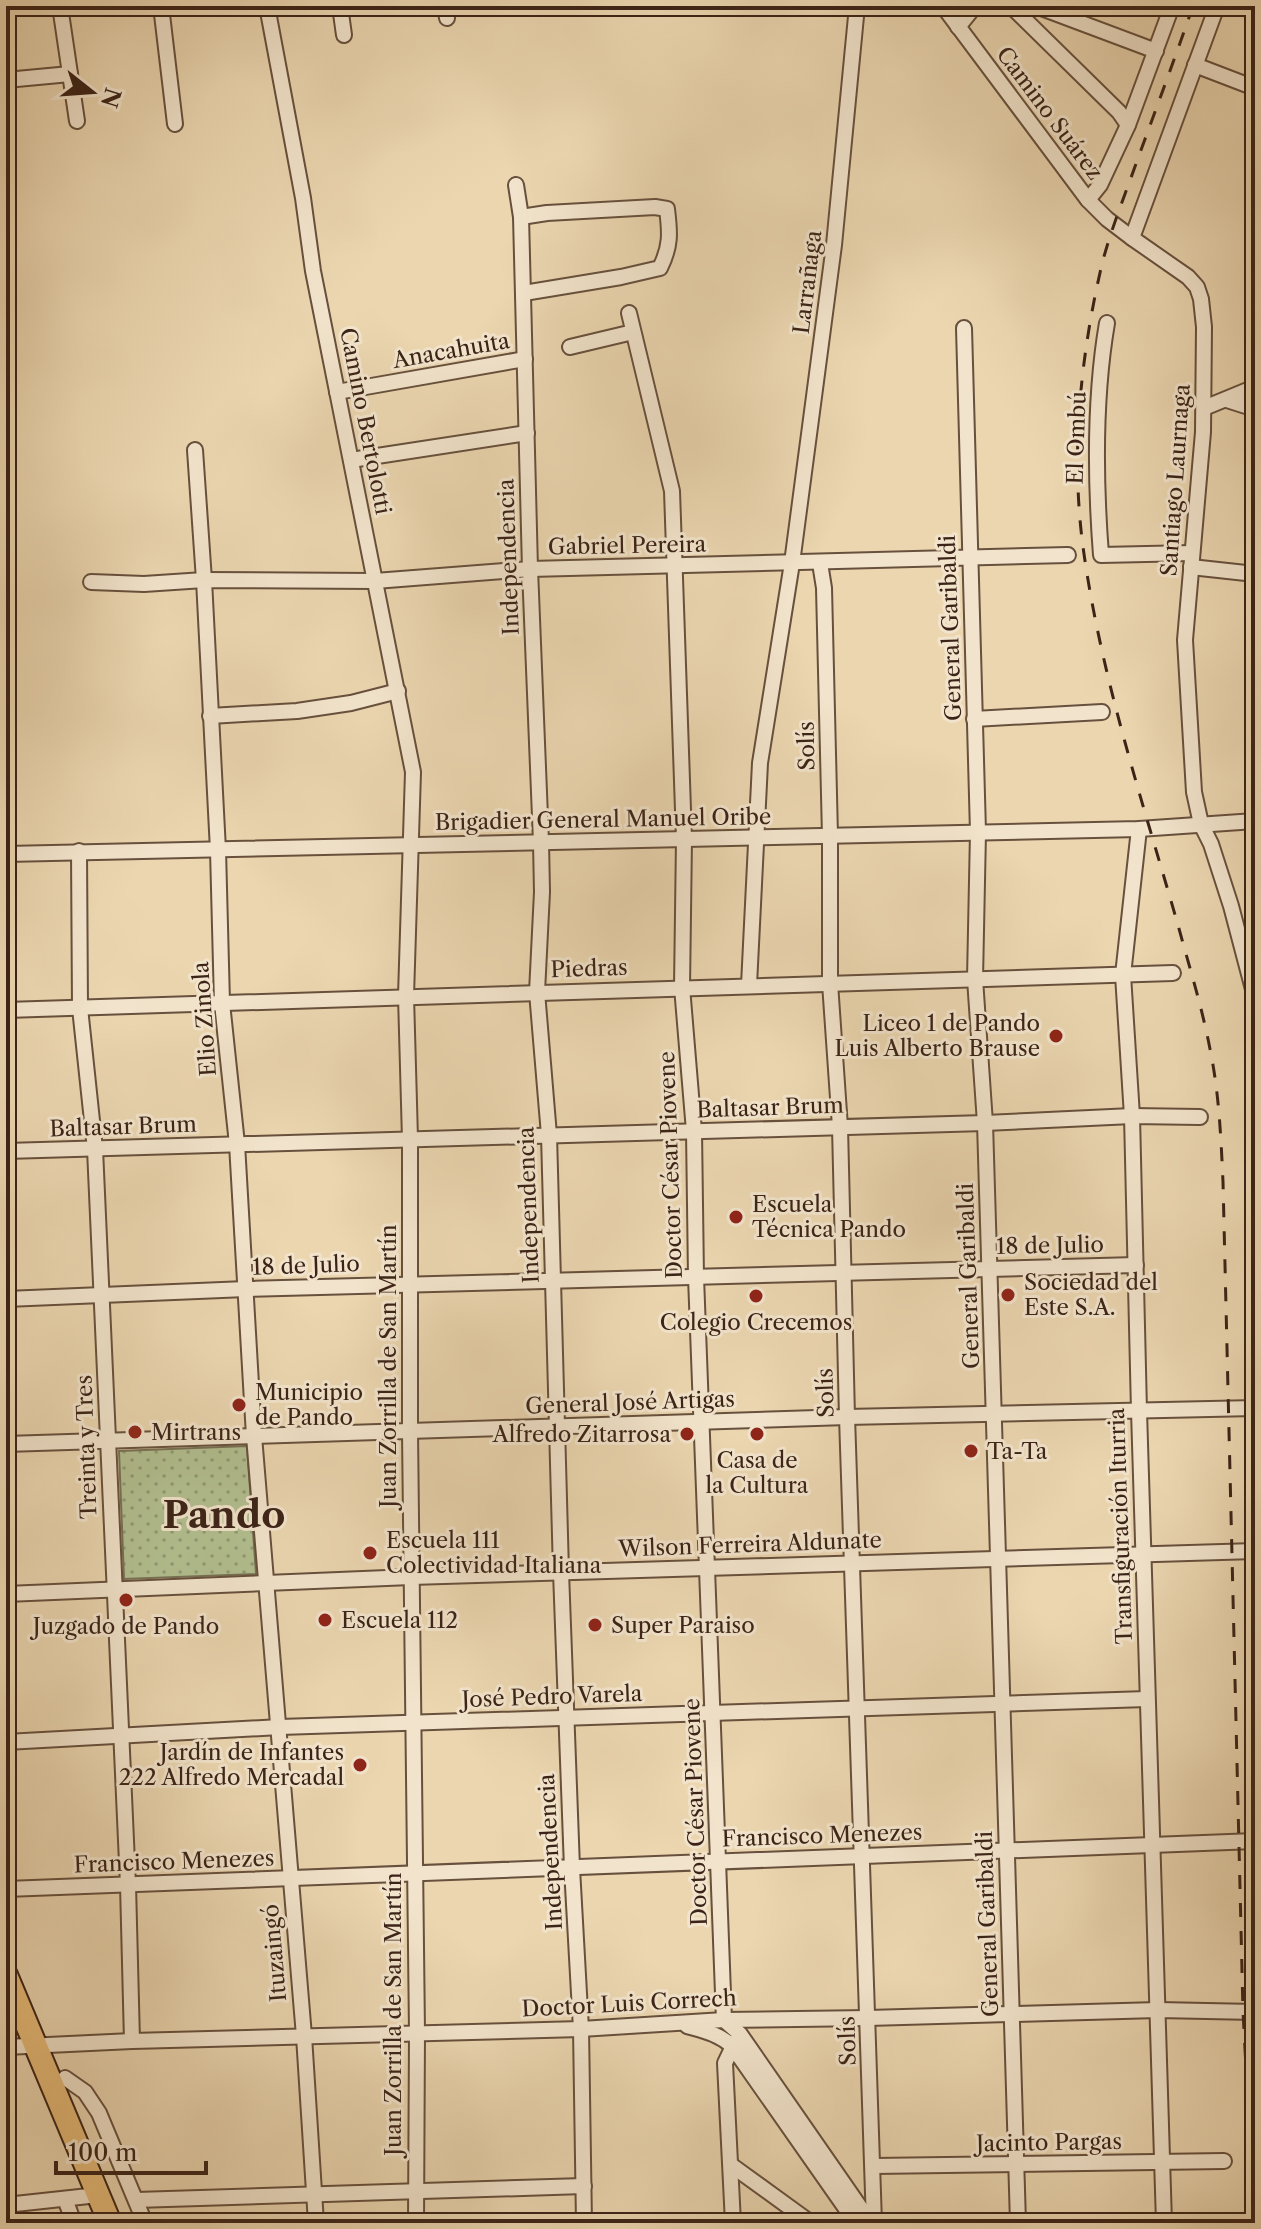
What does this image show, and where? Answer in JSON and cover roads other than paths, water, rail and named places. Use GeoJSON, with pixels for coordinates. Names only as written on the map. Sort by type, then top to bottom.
{"type":"FeatureCollection","features":[{"type":"Feature","properties":{"kind":"highway"},"geometry":{"type":"LineString","coordinates":[[6,1975],[110,2223]]}},
{"type":"Feature","properties":{"kind":"street"},"geometry":{"type":"LineString","coordinates":[[60,6],[77,121]]}},
{"type":"Feature","properties":{"kind":"street"},"geometry":{"type":"LineString","coordinates":[[161,6],[175,124]]}},
{"type":"Feature","properties":{"kind":"street","name":"Camino Bertolotti"},"geometry":{"type":"LineString","coordinates":[[267,6],[303,198],[313,271],[413,772],[412,845]]}},
{"type":"Feature","properties":{"kind":"street"},"geometry":{"type":"LineString","coordinates":[[340,6],[344,35]]}},
{"type":"Feature","properties":{"kind":"street","name":"Larrañaga"},"geometry":{"type":"LineString","coordinates":[[749,985],[760,763],[792,563],[834,245],[857,6]]}},
{"type":"Feature","properties":{"kind":"street","name":"Camino Suárez"},"geometry":{"type":"LineString","coordinates":[[943,6],[1088,200],[1132,238]]}},
{"type":"Feature","properties":{"kind":"street"},"geometry":{"type":"LineString","coordinates":[[958,27],[975,6]]}},
{"type":"Feature","properties":{"kind":"street"},"geometry":{"type":"LineString","coordinates":[[1011,6],[1119,112],[1128,125]]}},
{"type":"Feature","properties":{"kind":"street"},"geometry":{"type":"LineString","coordinates":[[1036,6],[1156,51]]}},
{"type":"Feature","properties":{"kind":"street"},"geometry":{"type":"LineString","coordinates":[[1088,200],[1100,185],[1128,125],[1172,6]]}},
{"type":"Feature","properties":{"kind":"street"},"geometry":{"type":"LineString","coordinates":[[1132,238],[1217,6]]}},
{"type":"Feature","properties":{"kind":"street"},"geometry":{"type":"LineString","coordinates":[[1195,65],[1255,88]]}},
{"type":"Feature","properties":{"kind":"street"},"geometry":{"type":"LineString","coordinates":[[6,80],[70,74]]}},
{"type":"Feature","properties":{"kind":"street","name":"Independencia"},"geometry":{"type":"LineString","coordinates":[[516,185],[521,217],[524,293],[530,569],[541,842],[537,992],[549,1135],[561,1572],[581,2029],[584,2223]]}},
{"type":"Feature","properties":{"kind":"street"},"geometry":{"type":"LineString","coordinates":[[521,217],[655,207],[667,209],[670,236],[668,251],[660,268],[524,293]]}},
{"type":"Feature","properties":{"kind":"street","name":"Santiago Laurnaga"},"geometry":{"type":"LineString","coordinates":[[1132,238],[1188,277],[1197,287],[1201,299],[1204,408],[1185,640],[1194,792],[1201,824],[1211,844],[1250,960],[1255,997]]}},
{"type":"Feature","properties":{"kind":"street","name":"Doctor César Piovene"},"geometry":{"type":"LineString","coordinates":[[629,313],[671,478],[684,839],[682,987],[694,1131],[696,1277],[724,2020]]}},
{"type":"Feature","properties":{"kind":"street","name":"El Ombú"},"geometry":{"type":"LineString","coordinates":[[1107,323],[1101,356],[1096,453],[1101,555],[1191,560]]}},
{"type":"Feature","properties":{"kind":"street","name":"General Garibaldi"},"geometry":{"type":"LineString","coordinates":[[964,328],[978,832],[975,979],[985,1123],[1018,2223]]}},
{"type":"Feature","properties":{"kind":"street"},"geometry":{"type":"LineString","coordinates":[[570,347],[633,332]]}},
{"type":"Feature","properties":{"kind":"street","name":"Anacahuita"},"geometry":{"type":"LineString","coordinates":[[337,392],[525,359]]}},
{"type":"Feature","properties":{"kind":"street"},"geometry":{"type":"LineString","coordinates":[[1204,408],[1255,387]]}},
{"type":"Feature","properties":{"kind":"street"},"geometry":{"type":"LineString","coordinates":[[1227,400],[1255,409]]}},
{"type":"Feature","properties":{"kind":"street"},"geometry":{"type":"LineString","coordinates":[[351,460],[527,433]]}},
{"type":"Feature","properties":{"kind":"street","name":"Elio Zinola"},"geometry":{"type":"LineString","coordinates":[[195,450],[218,850],[222,1003],[237,1144],[254,1436],[268,1584]]}},
{"type":"Feature","properties":{"kind":"street","name":"Gabriel Pereira"},"geometry":{"type":"LineString","coordinates":[[91,582],[375,581],[530,569],[1068,555]]}},
{"type":"Feature","properties":{"kind":"street"},"geometry":{"type":"LineString","coordinates":[[1191,560],[1255,574]]}},
{"type":"Feature","properties":{"kind":"street","name":"Solís"},"geometry":{"type":"LineString","coordinates":[[820,563],[824,588],[830,836],[830,983],[840,1127],[847,1417],[874,2166],[872,2223]]}},
{"type":"Feature","properties":{"kind":"street"},"geometry":{"type":"LineString","coordinates":[[210,716],[297,711],[351,703],[398,691]]}},
{"type":"Feature","properties":{"kind":"street"},"geometry":{"type":"LineString","coordinates":[[974,719],[1102,712]]}},
{"type":"Feature","properties":{"kind":"street","name":"Brigadier General Manuel Oribe"},"geometry":{"type":"LineString","coordinates":[[6,854],[1139,829],[1255,821]]}},
{"type":"Feature","properties":{"kind":"street","name":"Transfiguración Iturria"},"geometry":{"type":"LineString","coordinates":[[1139,829],[1123,975],[1132,1116],[1164,2223]]}},
{"type":"Feature","properties":{"kind":"street","name":"Juan Zorrilla de San Martín"},"geometry":{"type":"LineString","coordinates":[[412,845],[406,996],[410,1139],[416,2223]]}},
{"type":"Feature","properties":{"kind":"street","name":"Treinta y Tres"},"geometry":{"type":"LineString","coordinates":[[79,851],[80,1008],[95,1149],[128,1885],[132,2041]]}},
{"type":"Feature","properties":{"kind":"street","name":"Piedras"},"geometry":{"type":"LineString","coordinates":[[6,1010],[1173,973]]}},
{"type":"Feature","properties":{"kind":"street","name":"Baltasar Brum"},"geometry":{"type":"LineString","coordinates":[[6,1151],[985,1123],[1132,1116],[1200,1117]]}},
{"type":"Feature","properties":{"kind":"street","name":"18 de Julio"},"geometry":{"type":"LineString","coordinates":[[6,1299],[409,1284],[1136,1265]]}},
{"type":"Feature","properties":{"kind":"street","name":"General José Artigas"},"geometry":{"type":"LineString","coordinates":[[6,1444],[847,1417],[1255,1408]]}},
{"type":"Feature","properties":{"kind":"street","name":"Wilson Ferreira Aldunate"},"geometry":{"type":"LineString","coordinates":[[6,1594],[411,1577],[1255,1551]]}},
{"type":"Feature","properties":{"kind":"street","name":"Ituzaingó"},"geometry":{"type":"LineString","coordinates":[[268,1584],[316,2223]]}},
{"type":"Feature","properties":{"kind":"street","name":"José Pedro Varela"},"geometry":{"type":"LineString","coordinates":[[6,1742],[280,1727],[1147,1699]]}},
{"type":"Feature","properties":{"kind":"street","name":"Francisco Menezes"},"geometry":{"type":"LineString","coordinates":[[6,1889],[1255,1841]]}},
{"type":"Feature","properties":{"kind":"street","name":"Doctor Luis Correch"},"geometry":{"type":"LineString","coordinates":[[6,2047],[581,2029],[724,2020],[1158,2010],[1255,2012]]}},
{"type":"Feature","properties":{"kind":"street"},"geometry":{"type":"LineString","coordinates":[[711,2033],[724,2020],[856,2223]]}},
{"type":"Feature","properties":{"kind":"street"},"geometry":{"type":"LineString","coordinates":[[679,2024],[723,2039],[736,2040],[872,2223]]}},
{"type":"Feature","properties":{"kind":"street"},"geometry":{"type":"LineString","coordinates":[[733,2223],[725,2063],[736,2040]]}},
{"type":"Feature","properties":{"kind":"street"},"geometry":{"type":"LineString","coordinates":[[65,2078],[85,2092],[99,2113],[145,2223]]}},
{"type":"Feature","properties":{"kind":"street","name":"Jacinto Pargas"},"geometry":{"type":"LineString","coordinates":[[874,2166],[1224,2161]]}},
{"type":"Feature","properties":{"kind":"street"},"geometry":{"type":"LineString","coordinates":[[731,2165],[811,2223]]}},
{"type":"Feature","properties":{"kind":"street"},"geometry":{"type":"LineString","coordinates":[[136,2200],[584,2186]]}},
{"type":"Feature","properties":{"kind":"street"},"geometry":{"type":"LineString","coordinates":[[6,2205],[98,2195]]}},
{"type":"Feature","properties":{"kind":"street"},"geometry":{"type":"LineString","coordinates":[[65,2199],[74,2223]]}},
{"type":"Feature","properties":{"kind":"railway"},"geometry":{"type":"LineString","coordinates":[[1193,6],[1102,264],[1083,372],[1078,481],[1084,554],[1101,648],[1199,1002],[1218,1098],[1223,1182],[1243,2012],[1255,2158]]}},
{"type":"Feature","properties":{"kind":"place","name":"Liceo 1 de Pando Luis Alberto Brause"},"geometry":{"type":"Point","coordinates":[1056,1036]}},
{"type":"Feature","properties":{"kind":"place","name":"Escuela Técnica Pando"},"geometry":{"type":"Point","coordinates":[736,1217]}},
{"type":"Feature","properties":{"kind":"place","name":"Sociedad del Este S.A."},"geometry":{"type":"Point","coordinates":[1008,1295]}},
{"type":"Feature","properties":{"kind":"place","name":"Colegio Crecemos"},"geometry":{"type":"Point","coordinates":[756,1296]}},
{"type":"Feature","properties":{"kind":"place","name":"Municipio de Pando"},"geometry":{"type":"Point","coordinates":[239,1405]}},
{"type":"Feature","properties":{"kind":"place","name":"Mirtrans"},"geometry":{"type":"Point","coordinates":[135,1432]}},
{"type":"Feature","properties":{"kind":"place","name":"Alfredo Zitarrosa"},"geometry":{"type":"Point","coordinates":[687,1434]}},
{"type":"Feature","properties":{"kind":"place","name":"Casa de la Cultura"},"geometry":{"type":"Point","coordinates":[757,1434]}},
{"type":"Feature","properties":{"kind":"place","name":"Ta-Ta"},"geometry":{"type":"Point","coordinates":[971,1451]}},
{"type":"Feature","properties":{"kind":"place","name":"Escuela 111 Colectividad Italiana"},"geometry":{"type":"Point","coordinates":[370,1553]}},
{"type":"Feature","properties":{"kind":"place","name":"Juzgado de Pando"},"geometry":{"type":"Point","coordinates":[126,1600]}},
{"type":"Feature","properties":{"kind":"place","name":"Escuela 112"},"geometry":{"type":"Point","coordinates":[325,1620]}},
{"type":"Feature","properties":{"kind":"place","name":"Super Paraiso"},"geometry":{"type":"Point","coordinates":[595,1625]}},
{"type":"Feature","properties":{"kind":"place","name":"Jardín de Infantes 222 Alfredo Mercadal"},"geometry":{"type":"Point","coordinates":[360,1765]}},
{"type":"Feature","properties":{"kind":"district","name":"Pando"},"geometry":{"type":"Point","coordinates":[224,1515]}}]}
